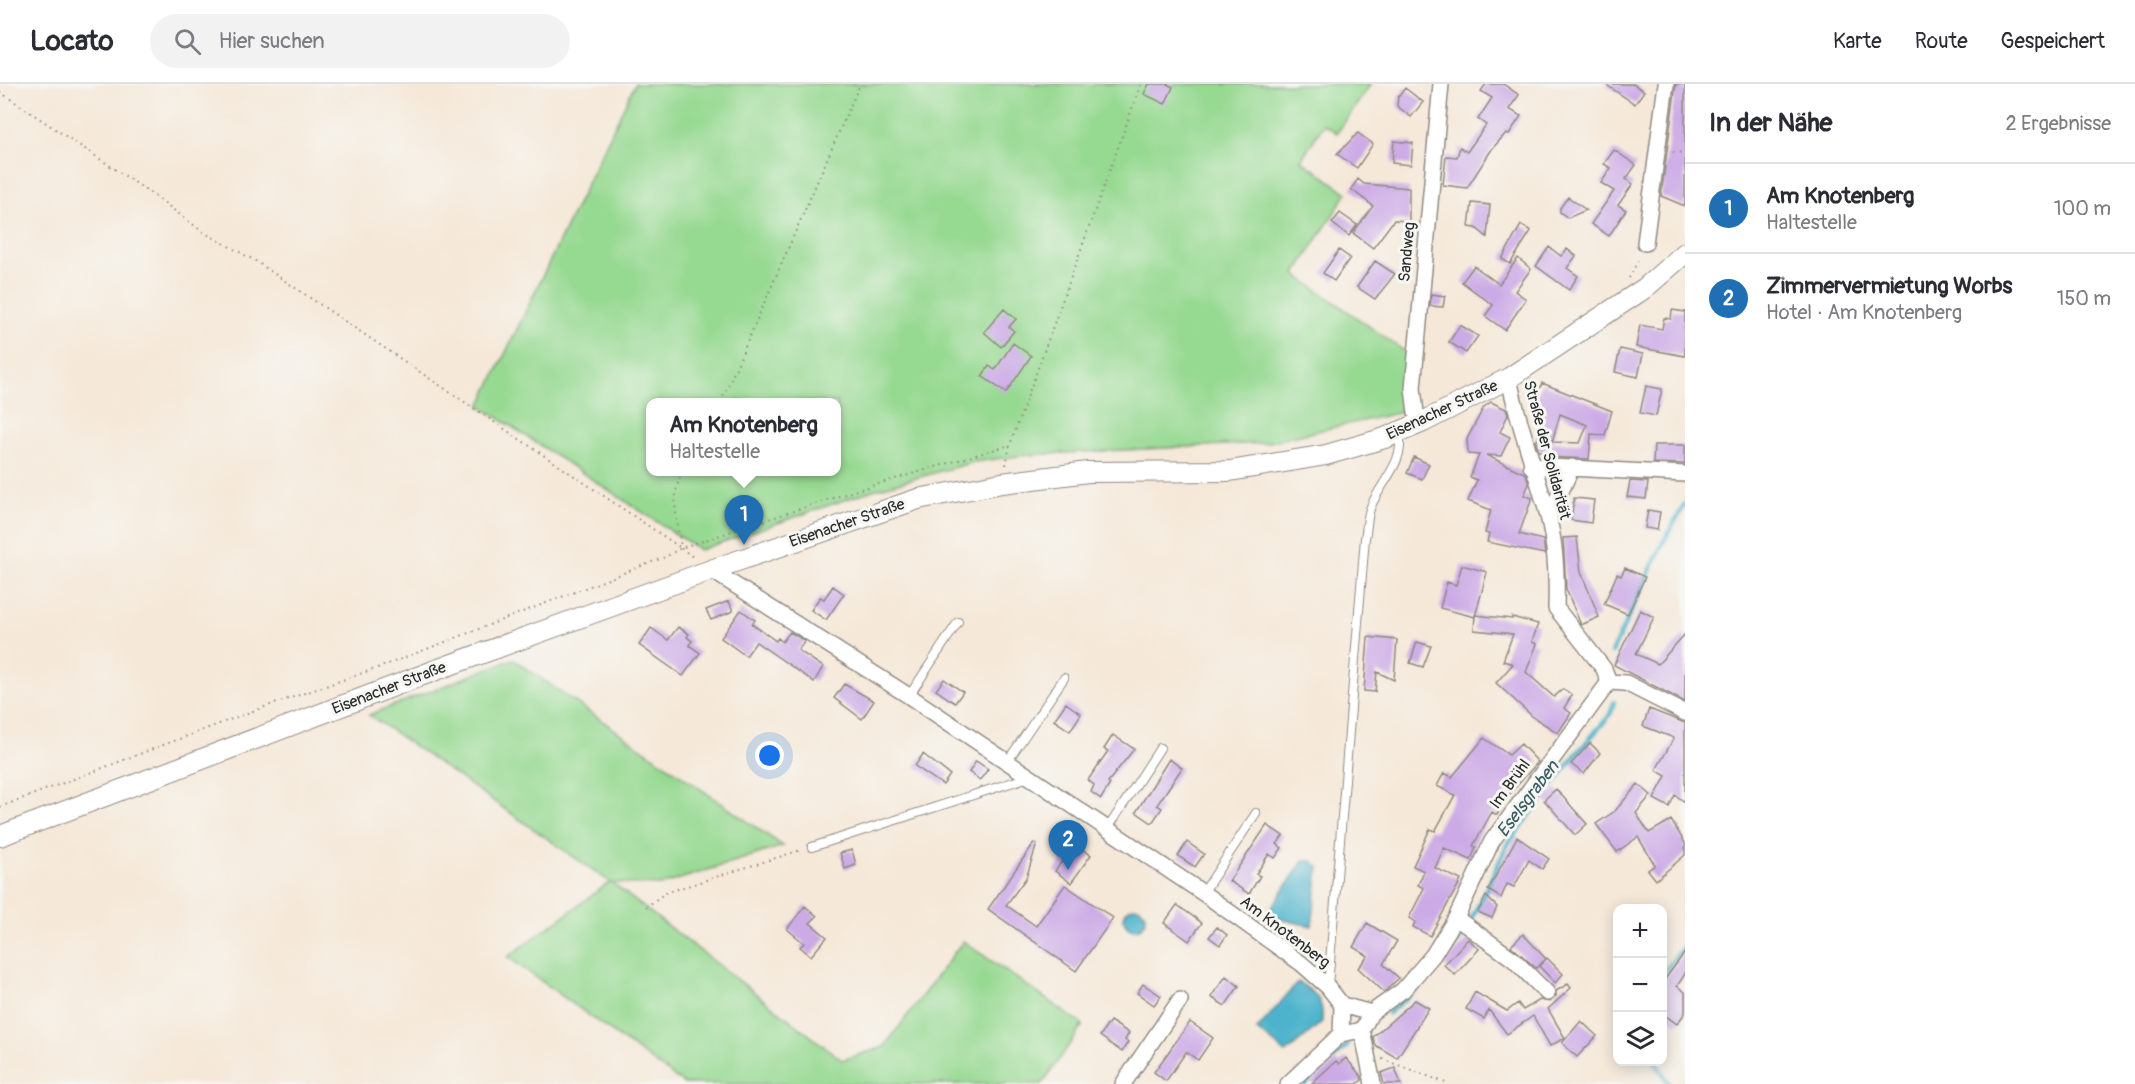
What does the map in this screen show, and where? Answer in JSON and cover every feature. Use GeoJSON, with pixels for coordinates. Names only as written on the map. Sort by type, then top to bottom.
{"type":"FeatureCollection","features":[{"type":"Feature","properties":{"kind":"main road","name":"Eisenacher Straße"},"geometry":{"type":"LineString","coordinates":[[0,836],[436,670],[711,570],[918,499],[1002,483],[1088,472],[1230,471],[1326,455],[1398,432],[1423,422],[1509,378],[1638,293],[1685,253]]}},
{"type":"Feature","properties":{"kind":"street","name":"Sandweg"},"geometry":{"type":"LineString","coordinates":[[1423,422],[1416,412],[1413,388],[1441,84]]}},
{"type":"Feature","properties":{"kind":"street"},"geometry":{"type":"LineString","coordinates":[[1645,243],[1666,84]]}},
{"type":"Feature","properties":{"kind":"street","name":"Straße der Solidarität"},"geometry":{"type":"LineString","coordinates":[[1509,378],[1532,466],[1549,517],[1557,579],[1556,608],[1604,669],[1609,682]]}},
{"type":"Feature","properties":{"kind":"street"},"geometry":{"type":"LineString","coordinates":[[1532,466],[1685,474]]}},
{"type":"Feature","properties":{"kind":"street"},"geometry":{"type":"LineString","coordinates":[[1549,517],[1572,467]]}},
{"type":"Feature","properties":{"kind":"street","name":"Am Knotenberg"},"geometry":{"type":"LineString","coordinates":[[711,570],[909,696],[1203,893],[1302,964],[1328,987],[1342,1005]]}},
{"type":"Feature","properties":{"kind":"street"},"geometry":{"type":"LineString","coordinates":[[1609,682],[1626,683],[1685,713]]}},
{"type":"Feature","properties":{"kind":"street","name":"Im Brühl"},"geometry":{"type":"LineString","coordinates":[[1362,1030],[1371,1013],[1403,990],[1433,955],[1456,918],[1492,841],[1609,682]]}},
{"type":"Feature","properties":{"kind":"street"},"geometry":{"type":"LineString","coordinates":[[1456,918],[1513,959],[1547,993]]}},
{"type":"Feature","properties":{"kind":"street"},"geometry":{"type":"LineString","coordinates":[[1123,1084],[1180,1000]]}},
{"type":"Feature","properties":{"kind":"street"},"geometry":{"type":"LineString","coordinates":[[1341,1034],[1342,1005],[1371,1013]]}},
{"type":"Feature","properties":{"kind":"street"},"geometry":{"type":"LineString","coordinates":[[1288,1084],[1341,1034],[1362,1030],[1373,1084]]}},
{"type":"Feature","properties":{"kind":"lane"},"geometry":{"type":"LineString","coordinates":[[1328,987],[1365,538],[1371,508],[1387,481],[1402,445],[1398,432]]}},
{"type":"Feature","properties":{"kind":"lane"},"geometry":{"type":"LineString","coordinates":[[909,696],[958,622]]}},
{"type":"Feature","properties":{"kind":"lane"},"geometry":{"type":"LineString","coordinates":[[1007,762],[1064,678]]}},
{"type":"Feature","properties":{"kind":"lane"},"geometry":{"type":"LineString","coordinates":[[1108,828],[1160,748]]}},
{"type":"Feature","properties":{"kind":"lane"},"geometry":{"type":"LineString","coordinates":[[812,846],[1030,777]]}},
{"type":"Feature","properties":{"kind":"lane"},"geometry":{"type":"LineString","coordinates":[[1203,893],[1256,813]]}},
{"type":"Feature","properties":{"kind":"path"},"geometry":{"type":"LineString","coordinates":[[723,398],[860,84]]}},
{"type":"Feature","properties":{"kind":"path"},"geometry":{"type":"LineString","coordinates":[[1002,483],[1010,445],[1141,84]]}},
{"type":"Feature","properties":{"kind":"path"},"geometry":{"type":"LineString","coordinates":[[0,92],[155,196],[203,232],[254,260],[711,570]]}},
{"type":"Feature","properties":{"kind":"path"},"geometry":{"type":"LineString","coordinates":[[1671,152],[1685,153]]}},
{"type":"Feature","properties":{"kind":"path"},"geometry":{"type":"LineString","coordinates":[[0,807],[253,711],[383,666],[681,548],[854,491],[1010,445]]}},
{"type":"Feature","properties":{"kind":"path"},"geometry":{"type":"LineString","coordinates":[[681,548],[674,501],[682,476]]}},
{"type":"Feature","properties":{"kind":"path"},"geometry":{"type":"LineString","coordinates":[[646,907],[665,893],[812,846]]}},
{"type":"Feature","properties":{"kind":"path"},"geometry":{"type":"LineString","coordinates":[[1365,1049],[1392,1064],[1449,1084]]}},
{"type":"Feature","properties":{"kind":"green space"},"geometry":{"type":"Polygon","coordinates":[[[635,84],[1371,84],[1337,133],[1324,124],[1301,160],[1347,193],[1295,274],[1407,353],[1402,412],[1265,443],[1026,455],[974,462],[876,489],[700,550],[480,406],[635,84]]]}},
{"type":"Feature","properties":{"kind":"green space"},"geometry":{"type":"Polygon","coordinates":[[[513,659],[783,846],[661,885],[612,883],[842,1060],[884,1047],[963,941],[1083,1025],[1042,1084],[684,1084],[508,957],[610,882],[369,715],[513,659]]]}},
{"type":"Feature","properties":{"kind":"water"},"geometry":{"type":"Polygon","coordinates":[[[1303,861],[1312,861],[1319,867],[1312,926],[1266,916],[1303,861]]]}},
{"type":"Feature","properties":{"kind":"water"},"geometry":{"type":"Polygon","coordinates":[[[1135,907],[1145,914],[1146,918],[1139,928],[1135,929],[1125,922],[1124,918],[1131,908],[1135,907]]]}},
{"type":"Feature","properties":{"kind":"water"},"geometry":{"type":"Polygon","coordinates":[[[1298,982],[1318,998],[1322,1008],[1322,1022],[1286,1053],[1257,1030],[1298,982]]]}},
{"type":"Feature","properties":{"kind":"building"},"geometry":{"type":"Polygon","coordinates":[[[1149,84],[1167,84],[1173,87],[1165,104],[1144,94],[1149,84]]]}},
{"type":"Feature","properties":{"kind":"building"},"geometry":{"type":"Polygon","coordinates":[[[1486,84],[1503,84],[1519,95],[1509,109],[1521,116],[1509,134],[1506,133],[1492,149],[1467,188],[1443,185],[1446,156],[1457,157],[1460,147],[1467,152],[1486,125],[1478,119],[1492,98],[1481,91],[1486,84]]]}},
{"type":"Feature","properties":{"kind":"building"},"geometry":{"type":"Polygon","coordinates":[[[1605,84],[1633,84],[1644,91],[1635,104],[1605,84]]]}},
{"type":"Feature","properties":{"kind":"building"},"geometry":{"type":"Polygon","coordinates":[[[1676,84],[1685,84],[1685,206],[1661,196],[1676,84]]]}},
{"type":"Feature","properties":{"kind":"building"},"geometry":{"type":"Polygon","coordinates":[[[1405,88],[1423,102],[1411,117],[1397,106],[1398,97],[1405,88]]]}},
{"type":"Feature","properties":{"kind":"building"},"geometry":{"type":"Polygon","coordinates":[[[1358,133],[1373,144],[1357,168],[1337,154],[1358,133]]]}},
{"type":"Feature","properties":{"kind":"building"},"geometry":{"type":"Polygon","coordinates":[[[1394,141],[1413,143],[1411,165],[1392,163],[1394,141]]]}},
{"type":"Feature","properties":{"kind":"building"},"geometry":{"type":"Polygon","coordinates":[[[1614,150],[1636,165],[1626,179],[1633,184],[1618,205],[1626,210],[1609,236],[1591,224],[1614,191],[1601,183],[1611,168],[1604,164],[1614,150]]]}},
{"type":"Feature","properties":{"kind":"building"},"geometry":{"type":"Polygon","coordinates":[[[1358,179],[1364,184],[1409,188],[1409,221],[1394,220],[1373,248],[1353,233],[1373,206],[1351,189],[1358,179]]]}},
{"type":"Feature","properties":{"kind":"building"},"geometry":{"type":"Polygon","coordinates":[[[1568,197],[1586,210],[1568,218],[1560,212],[1560,208],[1568,197]]]}},
{"type":"Feature","properties":{"kind":"building"},"geometry":{"type":"Polygon","coordinates":[[[1472,203],[1490,205],[1487,237],[1476,228],[1469,227],[1472,203]]]}},
{"type":"Feature","properties":{"kind":"building"},"geometry":{"type":"Polygon","coordinates":[[[1340,213],[1357,225],[1349,236],[1332,223],[1340,213]]]}},
{"type":"Feature","properties":{"kind":"building"},"geometry":{"type":"Polygon","coordinates":[[[1521,225],[1531,231],[1510,264],[1502,259],[1521,225]]]}},
{"type":"Feature","properties":{"kind":"building"},"geometry":{"type":"Polygon","coordinates":[[[1549,247],[1561,256],[1567,249],[1576,256],[1567,268],[1578,276],[1569,290],[1536,266],[1549,247]]]}},
{"type":"Feature","properties":{"kind":"building"},"geometry":{"type":"Polygon","coordinates":[[[1339,250],[1350,258],[1334,281],[1323,273],[1339,250]]]}},
{"type":"Feature","properties":{"kind":"building"},"geometry":{"type":"Polygon","coordinates":[[[1518,258],[1531,269],[1515,291],[1526,299],[1505,330],[1485,316],[1493,305],[1462,282],[1474,266],[1499,284],[1518,258]]]}},
{"type":"Feature","properties":{"kind":"building"},"geometry":{"type":"Polygon","coordinates":[[[1375,261],[1395,274],[1375,299],[1357,287],[1375,261]]]}},
{"type":"Feature","properties":{"kind":"building"},"geometry":{"type":"Polygon","coordinates":[[[1431,294],[1445,296],[1443,307],[1430,306],[1431,294]]]}},
{"type":"Feature","properties":{"kind":"building"},"geometry":{"type":"Polygon","coordinates":[[[1004,309],[1016,319],[1009,327],[1014,331],[1001,347],[984,332],[1004,309]]]}},
{"type":"Feature","properties":{"kind":"building"},"geometry":{"type":"Polygon","coordinates":[[[1672,310],[1685,312],[1685,356],[1636,347],[1640,325],[1662,329],[1664,318],[1671,319],[1672,310]]]}},
{"type":"Feature","properties":{"kind":"building"},"geometry":{"type":"Polygon","coordinates":[[[1460,325],[1478,336],[1466,353],[1449,342],[1460,325]]]}},
{"type":"Feature","properties":{"kind":"building"},"geometry":{"type":"Polygon","coordinates":[[[1013,343],[1031,356],[1006,393],[982,376],[989,366],[995,370],[1013,343]]]}},
{"type":"Feature","properties":{"kind":"building"},"geometry":{"type":"Polygon","coordinates":[[[1620,349],[1643,354],[1638,377],[1615,372],[1620,349]]]}},
{"type":"Feature","properties":{"kind":"building"},"geometry":{"type":"Polygon","coordinates":[[[1542,383],[1612,411],[1605,435],[1591,434],[1589,459],[1547,457],[1548,454],[1539,451],[1536,444],[1546,409],[1534,404],[1542,383]],[[1560,414],[1552,442],[1580,443],[1587,425],[1560,414]]]}},
{"type":"Feature","properties":{"kind":"building"},"geometry":{"type":"Polygon","coordinates":[[[1646,386],[1662,389],[1656,416],[1640,413],[1646,386]]]}},
{"type":"Feature","properties":{"kind":"building"},"geometry":{"type":"Polygon","coordinates":[[[1491,402],[1506,409],[1508,415],[1500,432],[1510,437],[1501,456],[1486,455],[1526,474],[1529,484],[1524,495],[1532,498],[1519,534],[1543,540],[1545,554],[1487,542],[1489,534],[1485,533],[1491,510],[1468,501],[1477,480],[1470,477],[1479,455],[1468,454],[1467,439],[1484,407],[1491,402]]]}},
{"type":"Feature","properties":{"kind":"building"},"geometry":{"type":"Polygon","coordinates":[[[1654,445],[1685,445],[1685,464],[1653,463],[1654,445]]]}},
{"type":"Feature","properties":{"kind":"building"},"geometry":{"type":"Polygon","coordinates":[[[1414,457],[1429,464],[1422,479],[1407,473],[1414,457]]]}},
{"type":"Feature","properties":{"kind":"building"},"geometry":{"type":"Polygon","coordinates":[[[1630,481],[1648,482],[1646,499],[1627,497],[1630,481]]]}},
{"type":"Feature","properties":{"kind":"building"},"geometry":{"type":"Polygon","coordinates":[[[1574,498],[1594,500],[1591,523],[1571,520],[1574,498]]]}},
{"type":"Feature","properties":{"kind":"building"},"geometry":{"type":"Polygon","coordinates":[[[1648,510],[1660,512],[1657,530],[1645,528],[1648,510]]]}},
{"type":"Feature","properties":{"kind":"building"},"geometry":{"type":"Polygon","coordinates":[[[1577,537],[1581,572],[1599,617],[1581,625],[1566,589],[1563,538],[1577,537]]]}},
{"type":"Feature","properties":{"kind":"building"},"geometry":{"type":"Polygon","coordinates":[[[1462,565],[1487,572],[1475,617],[1440,608],[1447,582],[1456,585],[1462,565]]]}},
{"type":"Feature","properties":{"kind":"building"},"geometry":{"type":"Polygon","coordinates":[[[1625,568],[1645,577],[1628,614],[1604,604],[1617,574],[1621,576],[1625,568]]]}},
{"type":"Feature","properties":{"kind":"building"},"geometry":{"type":"Polygon","coordinates":[[[833,586],[844,594],[826,620],[811,610],[820,597],[824,599],[833,586]]]}},
{"type":"Feature","properties":{"kind":"building"},"geometry":{"type":"Polygon","coordinates":[[[729,601],[733,611],[711,620],[706,610],[729,601]]]}},
{"type":"Feature","properties":{"kind":"building"},"geometry":{"type":"Polygon","coordinates":[[[741,610],[755,620],[752,624],[776,641],[778,638],[782,642],[790,632],[805,641],[798,650],[823,667],[814,682],[756,642],[746,656],[721,638],[741,610]]]}},
{"type":"Feature","properties":{"kind":"building"},"geometry":{"type":"Polygon","coordinates":[[[1640,610],[1654,617],[1636,654],[1658,664],[1685,634],[1685,702],[1614,665],[1640,610]]]}},
{"type":"Feature","properties":{"kind":"building"},"geometry":{"type":"Polygon","coordinates":[[[1475,615],[1512,619],[1512,617],[1538,624],[1532,642],[1537,644],[1526,672],[1554,697],[1563,689],[1572,695],[1564,708],[1571,713],[1558,733],[1533,717],[1496,683],[1513,664],[1503,661],[1513,634],[1474,630],[1475,615]]]}},
{"type":"Feature","properties":{"kind":"building"},"geometry":{"type":"Polygon","coordinates":[[[678,627],[689,634],[687,637],[692,641],[689,645],[700,653],[683,676],[639,645],[651,628],[668,640],[678,627]]]}},
{"type":"Feature","properties":{"kind":"building"},"geometry":{"type":"Polygon","coordinates":[[[1368,637],[1397,640],[1394,680],[1377,672],[1375,692],[1364,691],[1368,637]]]}},
{"type":"Feature","properties":{"kind":"building"},"geometry":{"type":"Polygon","coordinates":[[[1417,642],[1431,646],[1423,667],[1410,663],[1417,642]]]}},
{"type":"Feature","properties":{"kind":"building"},"geometry":{"type":"Polygon","coordinates":[[[944,679],[963,692],[955,703],[936,690],[944,679]]]}},
{"type":"Feature","properties":{"kind":"building"},"geometry":{"type":"Polygon","coordinates":[[[844,684],[874,701],[862,719],[834,698],[844,684]]]}},
{"type":"Feature","properties":{"kind":"building"},"geometry":{"type":"Polygon","coordinates":[[[1066,703],[1081,714],[1070,731],[1054,720],[1066,703]]]}},
{"type":"Feature","properties":{"kind":"building"},"geometry":{"type":"Polygon","coordinates":[[[1649,709],[1685,723],[1685,802],[1675,795],[1669,807],[1654,799],[1666,776],[1656,770],[1674,738],[1643,726],[1649,709]]]}},
{"type":"Feature","properties":{"kind":"building"},"geometry":{"type":"Polygon","coordinates":[[[1113,735],[1134,749],[1108,782],[1110,784],[1101,799],[1091,792],[1094,785],[1088,780],[1108,751],[1104,749],[1113,735]]]}},
{"type":"Feature","properties":{"kind":"building"},"geometry":{"type":"Polygon","coordinates":[[[1484,738],[1509,755],[1521,744],[1538,762],[1507,797],[1497,815],[1492,812],[1473,846],[1476,847],[1471,860],[1444,848],[1435,868],[1461,880],[1430,936],[1413,927],[1415,922],[1409,918],[1424,888],[1418,885],[1424,871],[1413,866],[1430,829],[1435,831],[1455,795],[1437,786],[1444,773],[1452,777],[1484,738]]]}},
{"type":"Feature","properties":{"kind":"building"},"geometry":{"type":"Polygon","coordinates":[[[1590,743],[1600,753],[1584,774],[1571,764],[1590,743]]]}},
{"type":"Feature","properties":{"kind":"building"},"geometry":{"type":"Polygon","coordinates":[[[923,754],[950,775],[943,785],[915,766],[923,754]]]}},
{"type":"Feature","properties":{"kind":"building"},"geometry":{"type":"Polygon","coordinates":[[[1169,759],[1182,768],[1157,805],[1162,808],[1152,823],[1136,812],[1169,759]]]}},
{"type":"Feature","properties":{"kind":"building"},"geometry":{"type":"Polygon","coordinates":[[[976,761],[988,769],[980,780],[969,772],[976,761]]]}},
{"type":"Feature","properties":{"kind":"building"},"geometry":{"type":"Polygon","coordinates":[[[1638,784],[1651,795],[1636,813],[1649,833],[1671,820],[1685,843],[1685,855],[1656,880],[1648,870],[1655,865],[1638,837],[1617,852],[1596,824],[1615,811],[1638,784]]]}},
{"type":"Feature","properties":{"kind":"building"},"geometry":{"type":"Polygon","coordinates":[[[1556,789],[1587,824],[1575,835],[1544,800],[1556,789]]]}},
{"type":"Feature","properties":{"kind":"building"},"geometry":{"type":"Polygon","coordinates":[[[1267,825],[1283,836],[1277,844],[1282,848],[1275,858],[1269,854],[1256,874],[1260,876],[1249,894],[1229,881],[1267,825]]]}},
{"type":"Feature","properties":{"kind":"building"},"geometry":{"type":"Polygon","coordinates":[[[1517,837],[1549,859],[1542,869],[1529,860],[1514,887],[1507,884],[1501,898],[1488,890],[1517,837]]]}},
{"type":"Feature","properties":{"kind":"building"},"geometry":{"type":"Polygon","coordinates":[[[1187,842],[1204,854],[1195,867],[1178,856],[1187,842]]]}},
{"type":"Feature","properties":{"kind":"building"},"geometry":{"type":"Polygon","coordinates":[[[1034,843],[1037,844],[1026,878],[1006,905],[1036,926],[1065,885],[1113,918],[1076,971],[988,909],[1034,843]]]}},
{"type":"Feature","properties":{"kind":"building"},"geometry":{"type":"Polygon","coordinates":[[[1074,844],[1091,855],[1071,883],[1055,871],[1074,844]]]}},
{"type":"Feature","properties":{"kind":"building"},"geometry":{"type":"Polygon","coordinates":[[[852,850],[856,865],[845,869],[840,853],[852,850]]]}},
{"type":"Feature","properties":{"kind":"building"},"geometry":{"type":"Polygon","coordinates":[[[1486,896],[1497,907],[1492,918],[1478,912],[1486,896]]]}},
{"type":"Feature","properties":{"kind":"building"},"geometry":{"type":"Polygon","coordinates":[[[1177,905],[1202,923],[1189,941],[1164,923],[1177,905]]]}},
{"type":"Feature","properties":{"kind":"building"},"geometry":{"type":"Polygon","coordinates":[[[805,906],[817,916],[810,923],[827,937],[811,956],[800,947],[804,943],[787,929],[805,906]]]}},
{"type":"Feature","properties":{"kind":"building"},"geometry":{"type":"Polygon","coordinates":[[[1367,923],[1397,941],[1383,964],[1399,978],[1384,992],[1358,968],[1368,956],[1353,947],[1367,923]]]}},
{"type":"Feature","properties":{"kind":"building"},"geometry":{"type":"Polygon","coordinates":[[[1217,927],[1227,935],[1220,945],[1209,937],[1217,927]]]}},
{"type":"Feature","properties":{"kind":"building"},"geometry":{"type":"Polygon","coordinates":[[[1523,934],[1546,959],[1536,968],[1511,946],[1523,934]]]}},
{"type":"Feature","properties":{"kind":"building"},"geometry":{"type":"Polygon","coordinates":[[[1468,939],[1479,949],[1455,975],[1444,965],[1468,939]]]}},
{"type":"Feature","properties":{"kind":"building"},"geometry":{"type":"Polygon","coordinates":[[[1685,952],[1685,974],[1677,986],[1685,992],[1685,1013],[1677,1024],[1667,1017],[1667,976],[1685,952]]]}},
{"type":"Feature","properties":{"kind":"building"},"geometry":{"type":"Polygon","coordinates":[[[1547,958],[1563,974],[1555,983],[1539,966],[1547,958]]]}},
{"type":"Feature","properties":{"kind":"building"},"geometry":{"type":"Polygon","coordinates":[[[1226,976],[1239,986],[1225,1006],[1211,997],[1226,976]]]}},
{"type":"Feature","properties":{"kind":"building"},"geometry":{"type":"Polygon","coordinates":[[[1143,984],[1161,996],[1154,1005],[1137,993],[1143,984]]]}},
{"type":"Feature","properties":{"kind":"building"},"geometry":{"type":"Polygon","coordinates":[[[1568,984],[1571,988],[1548,1009],[1565,1038],[1550,1046],[1533,1016],[1507,1034],[1489,1010],[1484,1019],[1466,1009],[1475,992],[1507,1011],[1518,1003],[1523,1010],[1540,1000],[1550,1002],[1556,996],[1556,991],[1568,984]]]}},
{"type":"Feature","properties":{"kind":"building"},"geometry":{"type":"Polygon","coordinates":[[[1415,1000],[1429,1008],[1397,1058],[1375,1045],[1373,1037],[1415,1000]]]}},
{"type":"Feature","properties":{"kind":"building"},"geometry":{"type":"Polygon","coordinates":[[[1110,1021],[1129,1033],[1125,1040],[1128,1042],[1122,1052],[1100,1036],[1110,1021]]]}},
{"type":"Feature","properties":{"kind":"building"},"geometry":{"type":"Polygon","coordinates":[[[1581,1021],[1597,1036],[1577,1057],[1562,1043],[1581,1021]]]}},
{"type":"Feature","properties":{"kind":"building"},"geometry":{"type":"Polygon","coordinates":[[[1190,1022],[1213,1038],[1198,1060],[1186,1052],[1166,1081],[1154,1072],[1190,1022]]]}},
{"type":"Feature","properties":{"kind":"building"},"geometry":{"type":"Polygon","coordinates":[[[1346,1058],[1361,1076],[1362,1080],[1357,1084],[1311,1084],[1336,1061],[1339,1064],[1346,1058]]]}},
{"type":"Feature","properties":{"kind":"building"},"geometry":{"type":"Polygon","coordinates":[[[1395,1068],[1401,1084],[1384,1084],[1381,1073],[1395,1068]]]}},
{"type":"Feature","properties":{"kind":"waterway","name":"Eselsgraben"},"geometry":{"type":"LineString","coordinates":[[1612,652],[1667,535],[1685,504]]}},
{"type":"Feature","properties":{"kind":"waterway","name":"Eselsgraben"},"geometry":{"type":"LineString","coordinates":[[1472,918],[1508,844],[1573,758],[1610,715],[1614,702]]}},
{"type":"Feature","properties":{"kind":"waterway","name":"Eselsgraben"},"geometry":{"type":"LineString","coordinates":[[1388,1013],[1416,990],[1464,934]]}},
{"type":"Feature","properties":{"kind":"waterway"},"geometry":{"type":"LineString","coordinates":[[1667,968],[1685,944]]}},
{"type":"Feature","properties":{"kind":"waterway","name":"Eselsgraben"},"geometry":{"type":"LineString","coordinates":[[1305,1084],[1348,1045]]}},
{"type":"Feature","properties":{"kind":"waterway"},"geometry":{"type":"LineString","coordinates":[[1658,1066],[1670,1084]]}},
{"type":"Feature","properties":{"kind":"place","name":"Am Knotenberg"},"geometry":{"type":"Point","coordinates":[744,545]}},
{"type":"Feature","properties":{"kind":"place","name":"Zimmervermietung Worbs"},"geometry":{"type":"Point","coordinates":[1068,870]}}]}
